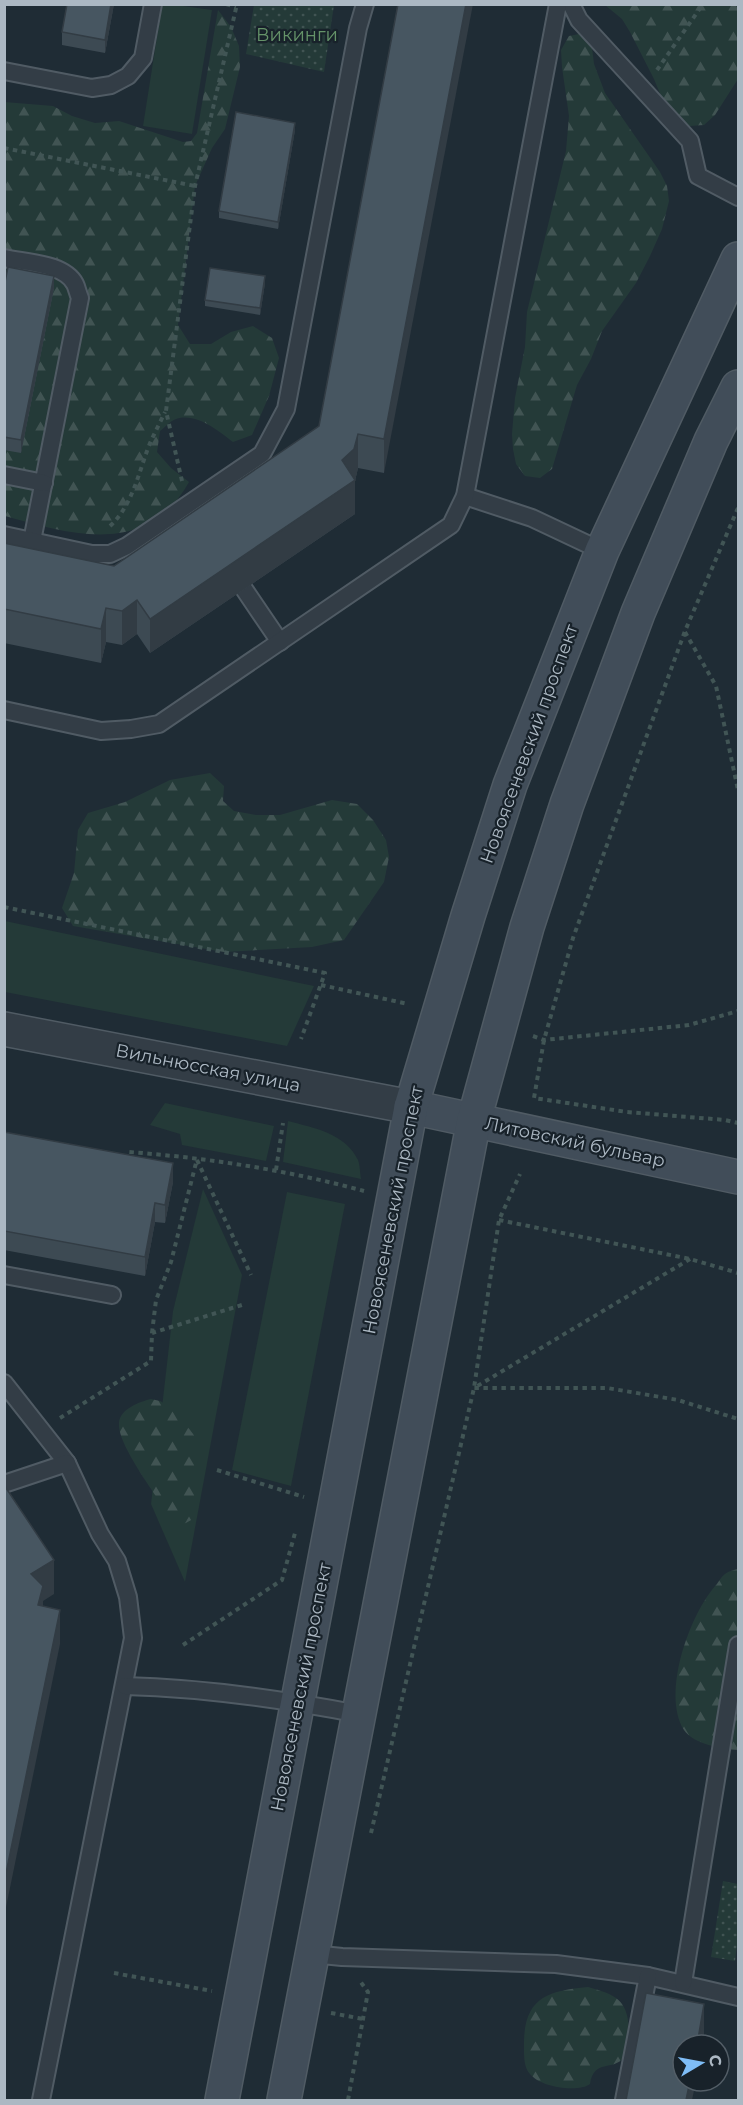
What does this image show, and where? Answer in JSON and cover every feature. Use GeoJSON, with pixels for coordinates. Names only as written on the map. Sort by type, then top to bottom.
{"type":"FeatureCollection","features":[{"type":"Feature","properties":{"kind":"main road","name":"Новоясеневский проспект"},"geometry":{"type":"LineString","coordinates":[[222,2100],[411,1107],[510,785],[602,551],[738,259]]}},
{"type":"Feature","properties":{"kind":"main road"},"geometry":{"type":"LineString","coordinates":[[284,2100],[327,1956],[359,1714],[474,1120],[527,927],[567,804],[638,613],[711,441],[738,387]]}},
{"type":"Feature","properties":{"kind":"main road","name":"Литовский бульвар"},"geometry":{"type":"LineString","coordinates":[[411,1107],[738,1177]]}},
{"type":"Feature","properties":{"kind":"street","name":"Вильнюсская улица"},"geometry":{"type":"LineString","coordinates":[[4,1029],[411,1107]]}},
{"type":"Feature","properties":{"kind":"lane"},"geometry":{"type":"LineString","coordinates":[[4,71],[92,88],[111,85],[128,76],[142,58],[153,4]]}},
{"type":"Feature","properties":{"kind":"lane"},"geometry":{"type":"LineString","coordinates":[[4,536],[110,554],[127,546],[262,454],[286,409],[356,40],[365,4]]}},
{"type":"Feature","properties":{"kind":"lane"},"geometry":{"type":"LineString","coordinates":[[4,710],[101,730],[131,729],[159,723],[451,525],[465,496],[558,4]]}},
{"type":"Feature","properties":{"kind":"lane"},"geometry":{"type":"LineString","coordinates":[[571,4],[579,20],[690,141],[698,176],[738,197]]}},
{"type":"Feature","properties":{"kind":"lane"},"geometry":{"type":"LineString","coordinates":[[4,258],[64,272],[75,283],[80,298],[32,541]]}},
{"type":"Feature","properties":{"kind":"lane"},"geometry":{"type":"LineString","coordinates":[[4,475],[44,483]]}},
{"type":"Feature","properties":{"kind":"lane"},"geometry":{"type":"LineString","coordinates":[[465,496],[532,518],[602,551]]}},
{"type":"Feature","properties":{"kind":"lane"},"geometry":{"type":"LineString","coordinates":[[187,505],[198,520]]}},
{"type":"Feature","properties":{"kind":"lane"},"geometry":{"type":"LineString","coordinates":[[244,589],[280,642]]}},
{"type":"Feature","properties":{"kind":"lane"},"geometry":{"type":"LineString","coordinates":[[4,1275],[112,1295]]}},
{"type":"Feature","properties":{"kind":"lane"},"geometry":{"type":"LineString","coordinates":[[4,1383],[68,1463],[100,1534],[117,1561],[128,1597],[133,1638],[41,2100]]}},
{"type":"Feature","properties":{"kind":"lane"},"geometry":{"type":"LineString","coordinates":[[4,1484],[68,1463]]}},
{"type":"Feature","properties":{"kind":"lane"},"geometry":{"type":"LineString","coordinates":[[683,1983],[738,1645]]}},
{"type":"Feature","properties":{"kind":"lane"},"geometry":{"type":"LineString","coordinates":[[125,1686],[178,1687],[298,1702],[359,1714]]}},
{"type":"Feature","properties":{"kind":"lane"},"geometry":{"type":"LineString","coordinates":[[327,1956],[556,1964],[648,1976],[738,1997]]}},
{"type":"Feature","properties":{"kind":"lane"},"geometry":{"type":"LineString","coordinates":[[624,2100],[648,1976]]}},
{"type":"Feature","properties":{"kind":"path"},"geometry":{"type":"LineString","coordinates":[[82,551],[117,520],[137,482],[148,448],[166,411],[195,186],[236,6],[226,4]]}},
{"type":"Feature","properties":{"kind":"path"},"geometry":{"type":"LineString","coordinates":[[643,90],[703,4]]}},
{"type":"Feature","properties":{"kind":"path"},"geometry":{"type":"LineString","coordinates":[[4,148],[195,186]]}},
{"type":"Feature","properties":{"kind":"path"},"geometry":{"type":"LineString","coordinates":[[166,411],[187,505]]}},
{"type":"Feature","properties":{"kind":"path"},"geometry":{"type":"LineString","coordinates":[[738,508],[685,631],[573,938],[544,1040],[534,1098],[627,1112],[738,1123]]}},
{"type":"Feature","properties":{"kind":"path"},"geometry":{"type":"LineString","coordinates":[[685,631],[716,686],[738,790]]}},
{"type":"Feature","properties":{"kind":"path"},"geometry":{"type":"LineString","coordinates":[[4,907],[325,973],[301,1039]]}},
{"type":"Feature","properties":{"kind":"path"},"geometry":{"type":"LineString","coordinates":[[321,985],[412,1005]]}},
{"type":"Feature","properties":{"kind":"path"},"geometry":{"type":"LineString","coordinates":[[533,1036],[544,1040],[688,1026],[738,1011]]}},
{"type":"Feature","properties":{"kind":"path"},"geometry":{"type":"LineString","coordinates":[[276,1170],[283,1123]]}},
{"type":"Feature","properties":{"kind":"path"},"geometry":{"type":"LineString","coordinates":[[122,1162],[129,1152],[197,1159],[276,1170],[370,1193]]}},
{"type":"Feature","properties":{"kind":"path"},"geometry":{"type":"LineString","coordinates":[[197,1159],[251,1275]]}},
{"type":"Feature","properties":{"kind":"path"},"geometry":{"type":"LineString","coordinates":[[41,1430],[151,1361],[156,1300],[171,1262],[197,1159]]}},
{"type":"Feature","properties":{"kind":"path"},"geometry":{"type":"LineString","coordinates":[[369,1841],[474,1388],[499,1220],[520,1174]]}},
{"type":"Feature","properties":{"kind":"path"},"geometry":{"type":"LineString","coordinates":[[499,1220],[690,1259],[738,1273]]}},
{"type":"Feature","properties":{"kind":"path"},"geometry":{"type":"LineString","coordinates":[[474,1388],[690,1259]]}},
{"type":"Feature","properties":{"kind":"path"},"geometry":{"type":"LineString","coordinates":[[152,1333],[245,1304]]}},
{"type":"Feature","properties":{"kind":"path"},"geometry":{"type":"LineString","coordinates":[[474,1388],[607,1388],[678,1400],[738,1419]]}},
{"type":"Feature","properties":{"kind":"path"},"geometry":{"type":"LineString","coordinates":[[217,1470],[305,1497],[302,1507]]}},
{"type":"Feature","properties":{"kind":"path"},"geometry":{"type":"LineString","coordinates":[[183,1646],[282,1580],[296,1528]]}},
{"type":"Feature","properties":{"kind":"path"},"geometry":{"type":"LineString","coordinates":[[327,1956],[368,1992],[348,2100]]}},
{"type":"Feature","properties":{"kind":"green space"},"geometry":{"type":"Polygon","coordinates":[[[162,5],[212,10],[192,134],[143,126],[162,5]]]}},
{"type":"Feature","properties":{"kind":"green space","name":"Викинги"},"geometry":{"type":"Polygon","coordinates":[[[254,5],[334,5],[324,72],[246,54],[254,5]]]}},
{"type":"Feature","properties":{"kind":"green space"},"geometry":{"type":"Polygon","coordinates":[[[605,5],[738,5],[738,79],[715,115],[704,125],[689,126],[675,120],[666,108],[630,32],[622,19],[605,5]]]}},
{"type":"Feature","properties":{"kind":"green space"},"geometry":{"type":"Polygon","coordinates":[[[218,10],[231,27],[239,46],[240,67],[225,129],[212,148],[195,186],[178,325],[190,344],[211,344],[231,332],[253,326],[272,338],[279,358],[269,396],[252,435],[233,442],[207,424],[191,418],[176,419],[160,431],[157,452],[171,468],[189,482],[172,506],[152,522],[130,531],[106,534],[56,529],[5,516],[4,102],[53,106],[72,116],[95,123],[119,121],[183,142],[191,141],[197,133],[218,10]]]}},
{"type":"Feature","properties":{"kind":"green space"},"geometry":{"type":"Polygon","coordinates":[[[579,34],[592,48],[594,64],[605,93],[660,172],[667,186],[669,201],[662,229],[650,256],[636,283],[602,331],[577,385],[552,469],[540,478],[525,476],[516,464],[512,434],[515,398],[525,347],[527,312],[566,151],[569,116],[561,50],[569,36],[579,34]]]}},
{"type":"Feature","properties":{"kind":"green space"},"geometry":{"type":"Polygon","coordinates":[[[210,773],[224,786],[223,801],[234,811],[256,815],[280,815],[332,800],[357,804],[373,820],[386,840],[389,857],[384,882],[344,940],[312,947],[224,952],[73,926],[62,908],[74,873],[78,830],[88,813],[125,802],[170,780],[210,773]]]}},
{"type":"Feature","properties":{"kind":"green space"},"geometry":{"type":"Polygon","coordinates":[[[4,921],[314,986],[287,1046],[5,992],[4,921]]]}},
{"type":"Feature","properties":{"kind":"green space"},"geometry":{"type":"Polygon","coordinates":[[[165,1103],[274,1126],[266,1161],[182,1145],[180,1134],[150,1125],[165,1103]]]}},
{"type":"Feature","properties":{"kind":"green space"},"geometry":{"type":"Polygon","coordinates":[[[288,1121],[328,1133],[345,1144],[358,1160],[361,1179],[283,1162],[288,1121]]]}},
{"type":"Feature","properties":{"kind":"green space"},"geometry":{"type":"Polygon","coordinates":[[[203,1189],[242,1275],[185,1582],[151,1504],[173,1311],[203,1189]]]}},
{"type":"Feature","properties":{"kind":"green space"},"geometry":{"type":"Polygon","coordinates":[[[287,1192],[345,1204],[291,1486],[232,1470],[287,1192]]]}},
{"type":"Feature","properties":{"kind":"green space"},"geometry":{"type":"Polygon","coordinates":[[[151,1399],[160,1401],[169,1408],[187,1426],[198,1442],[195,1466],[198,1511],[194,1518],[175,1526],[133,1460],[120,1433],[120,1418],[126,1410],[151,1399]]]}},
{"type":"Feature","properties":{"kind":"green space"},"geometry":{"type":"Polygon","coordinates":[[[738,1569],[738,1750],[709,1745],[688,1735],[678,1714],[676,1696],[677,1675],[682,1654],[697,1614],[723,1576],[738,1569]]]}},
{"type":"Feature","properties":{"kind":"green space"},"geometry":{"type":"Polygon","coordinates":[[[723,1881],[738,1884],[738,1937],[735,1961],[711,1957],[723,1881]]]}},
{"type":"Feature","properties":{"kind":"green space"},"geometry":{"type":"Polygon","coordinates":[[[588,1987],[618,1999],[626,2010],[629,2029],[626,2054],[615,2064],[595,2071],[590,2084],[584,2087],[559,2087],[535,2079],[525,2065],[524,2051],[525,2031],[532,2008],[549,1995],[588,1987]]]}},
{"type":"Feature","properties":{"kind":"building"},"geometry":{"type":"Polygon","coordinates":[[[67,4],[111,4],[105,40],[62,32],[67,4]]]}},
{"type":"Feature","properties":{"kind":"building"},"geometry":{"type":"Polygon","coordinates":[[[398,4],[466,4],[384,439],[358,434],[354,449],[342,460],[355,480],[150,619],[137,600],[122,611],[106,608],[101,629],[4,609],[4,543],[114,566],[319,426],[398,4]]]}},
{"type":"Feature","properties":{"kind":"building"},"geometry":{"type":"Polygon","coordinates":[[[236,112],[295,123],[278,222],[219,211],[236,112]]]}},
{"type":"Feature","properties":{"kind":"building"},"geometry":{"type":"Polygon","coordinates":[[[8,267],[54,276],[21,440],[4,437],[4,287],[8,267]]]}},
{"type":"Feature","properties":{"kind":"building"},"geometry":{"type":"Polygon","coordinates":[[[210,268],[265,276],[260,308],[205,300],[210,268]]]}},
{"type":"Feature","properties":{"kind":"building"},"geometry":{"type":"Polygon","coordinates":[[[4,1132],[173,1163],[165,1205],[155,1203],[145,1257],[4,1231],[4,1132]]]}},
{"type":"Feature","properties":{"kind":"building"},"geometry":{"type":"Polygon","coordinates":[[[4,1485],[54,1560],[31,1574],[43,1586],[38,1605],[60,1610],[4,1883],[4,1485]]]}},
{"type":"Feature","properties":{"kind":"building"},"geometry":{"type":"Polygon","coordinates":[[[646,1993],[704,2004],[699,2033],[671,2033],[671,2093],[687,2093],[686,2100],[626,2100],[646,1993]]]}}]}
